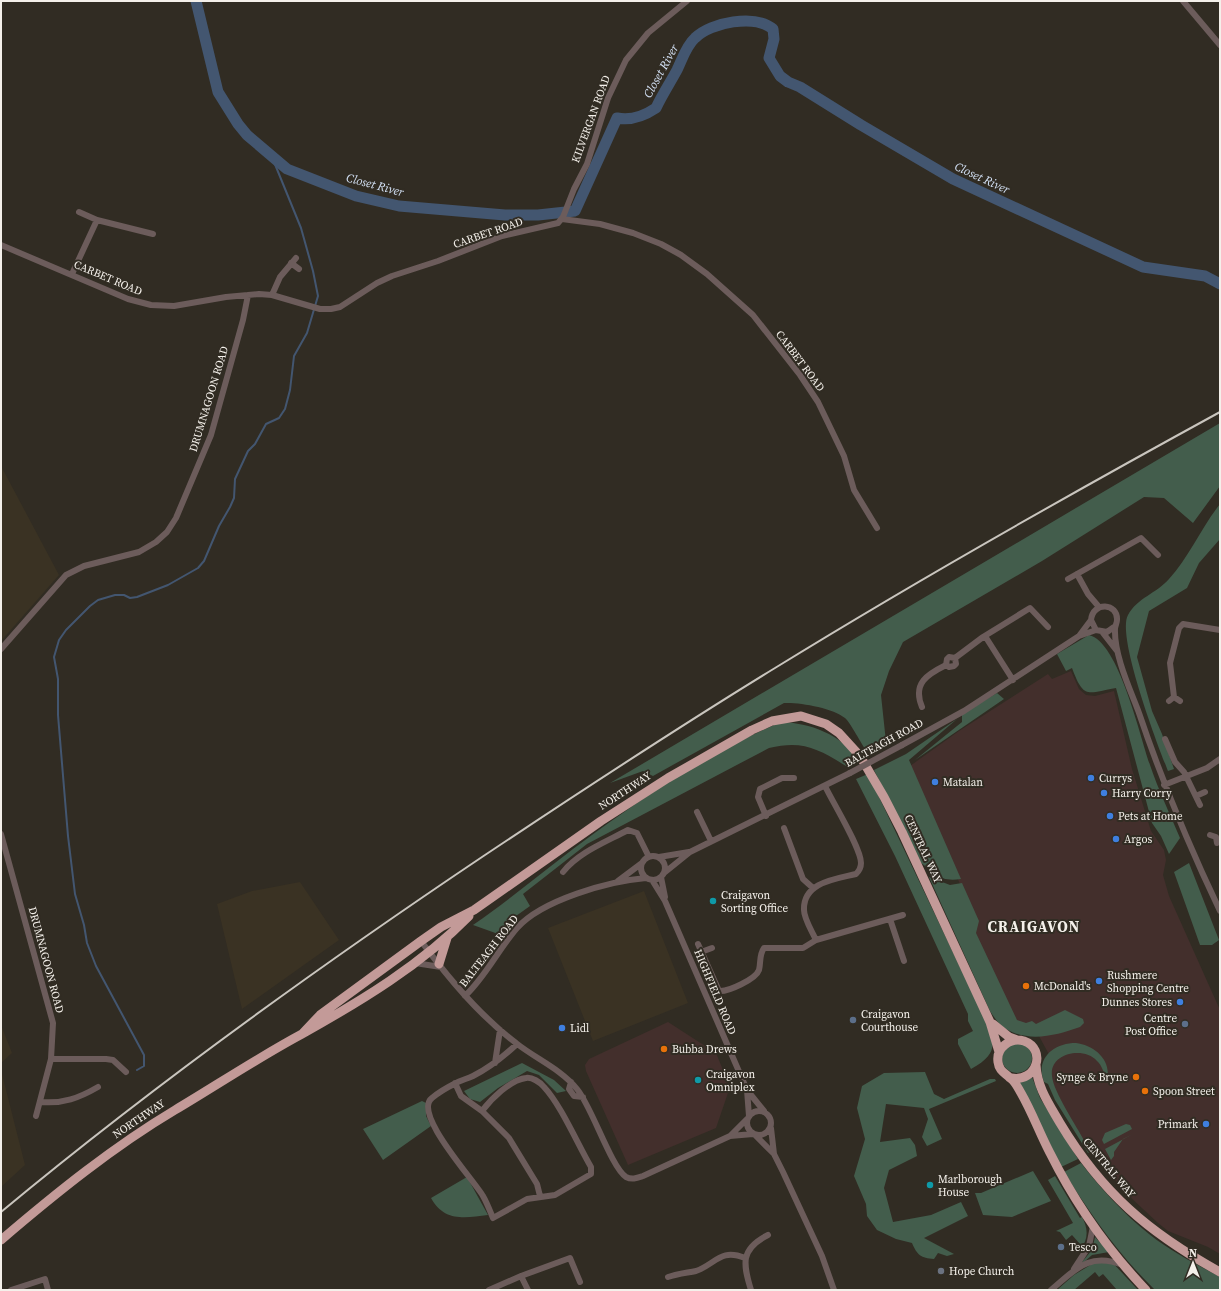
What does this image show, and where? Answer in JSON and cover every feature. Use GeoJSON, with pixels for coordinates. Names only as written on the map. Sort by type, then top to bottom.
{"type":"FeatureCollection","features":[{"type":"Feature","properties":{"kind":"highway","name":"NORTHWAY"},"geometry":{"type":"LineString","coordinates":[[1,1240],[70,1182],[174,1110],[302,1034],[344,1011],[415,963],[425,946],[441,927],[474,910],[595,825],[668,778],[758,727],[772,721],[801,716]]}},
{"type":"Feature","properties":{"kind":"highway","name":"CENTRAL WAY"},"geometry":{"type":"LineString","coordinates":[[801,716],[826,724],[839,733],[860,756],[902,832],[990,1022],[999,1052]]}},
{"type":"Feature","properties":{"kind":"highway","name":"NORTHWAY"},"geometry":{"type":"LineString","coordinates":[[302,1034],[320,1015],[425,946],[447,938],[474,910]]}},
{"type":"Feature","properties":{"kind":"highway"},"geometry":{"type":"LineString","coordinates":[[440,966],[447,938]]}},
{"type":"Feature","properties":{"kind":"highway","name":"CENTRAL WAY"},"geometry":{"type":"LineString","coordinates":[[990,1022],[1009,1037],[1017,1040]]}},
{"type":"Feature","properties":{"kind":"highway"},"geometry":{"type":"LineString","coordinates":[[1017,1040],[1026,1042],[1035,1052],[1036,1065],[1034,1070],[1026,1077],[1021,1079],[1011,1078],[1005,1075],[999,1067],[999,1052],[1008,1042],[1017,1040]]}},
{"type":"Feature","properties":{"kind":"highway","name":"CENTRAL WAY"},"geometry":{"type":"LineString","coordinates":[[1036,1065],[1038,1083],[1046,1100],[1074,1146],[1109,1190],[1160,1236],[1220,1272]]}},
{"type":"Feature","properties":{"kind":"highway"},"geometry":{"type":"LineString","coordinates":[[1011,1078],[1022,1094],[1060,1174],[1093,1226],[1123,1265],[1146,1290]]}},
{"type":"Feature","properties":{"kind":"street","name":"KILVERGAN ROAD"},"geometry":{"type":"LineString","coordinates":[[562,218],[587,164],[608,98],[626,60],[648,33],[687,1]]}},
{"type":"Feature","properties":{"kind":"street"},"geometry":{"type":"LineString","coordinates":[[1183,1],[1220,45]]}},
{"type":"Feature","properties":{"kind":"street"},"geometry":{"type":"LineString","coordinates":[[79,212],[98,220],[153,234]]}},
{"type":"Feature","properties":{"kind":"street","name":"CARBET ROAD"},"geometry":{"type":"LineString","coordinates":[[1,245],[128,299],[151,306],[174,306],[248,295],[272,295],[318,308],[331,309],[340,307],[377,283],[392,276],[438,261],[502,236],[558,223],[562,218],[600,224],[633,233],[661,244],[681,255],[707,274],[753,315],[800,375],[818,402],[844,456],[854,490],[877,528]]}},
{"type":"Feature","properties":{"kind":"street"},"geometry":{"type":"LineString","coordinates":[[72,274],[98,220]]}},
{"type":"Feature","properties":{"kind":"street"},"geometry":{"type":"LineString","coordinates":[[272,295],[280,276],[296,258]]}},
{"type":"Feature","properties":{"kind":"street"},"geometry":{"type":"LineString","coordinates":[[291,263],[299,269]]}},
{"type":"Feature","properties":{"kind":"street","name":"DRUMNAGOON ROAD"},"geometry":{"type":"LineString","coordinates":[[1,649],[66,575],[84,566],[127,556],[148,548],[170,528],[191,485],[211,435],[244,316],[248,295]]}},
{"type":"Feature","properties":{"kind":"street"},"geometry":{"type":"LineString","coordinates":[[1068,579],[1141,538],[1158,555]]}},
{"type":"Feature","properties":{"kind":"street"},"geometry":{"type":"LineString","coordinates":[[1077,574],[1088,594],[1099,607]]}},
{"type":"Feature","properties":{"kind":"street"},"geometry":{"type":"LineString","coordinates":[[1103,633],[1114,628],[1117,623],[1115,612],[1105,606],[1099,607],[1093,612],[1091,620],[1096,630],[1103,633],[1118,652]]}},
{"type":"Feature","properties":{"kind":"street"},"geometry":{"type":"LineString","coordinates":[[922,707],[918,691],[923,680],[929,673],[946,665],[949,667],[954,666],[956,661],[955,658],[985,636],[1030,608],[1048,628]]}},
{"type":"Feature","properties":{"kind":"street","name":"BALTEAGH ROAD"},"geometry":{"type":"LineString","coordinates":[[1079,636],[1091,620]]}},
{"type":"Feature","properties":{"kind":"street"},"geometry":{"type":"LineString","coordinates":[[1180,700],[1171,699],[1170,663],[1179,628],[1183,624],[1220,630]]}},
{"type":"Feature","properties":{"kind":"street"},"geometry":{"type":"LineString","coordinates":[[1114,628],[1118,652],[1164,785],[1192,852],[1220,910]]}},
{"type":"Feature","properties":{"kind":"street","name":"BALTEAGH ROAD"},"geometry":{"type":"LineString","coordinates":[[663,875],[690,852],[766,816],[902,745],[997,690],[1079,636],[1096,630]]}},
{"type":"Feature","properties":{"kind":"street"},"geometry":{"type":"LineString","coordinates":[[985,636],[1013,680]]}},
{"type":"Feature","properties":{"kind":"street"},"geometry":{"type":"LineString","coordinates":[[1165,739],[1175,762],[1187,777],[1200,805]]}},
{"type":"Feature","properties":{"kind":"street"},"geometry":{"type":"LineString","coordinates":[[1164,785],[1207,768],[1220,759]]}},
{"type":"Feature","properties":{"kind":"street"},"geometry":{"type":"LineString","coordinates":[[766,816],[758,797],[760,789],[782,778],[794,778]]}},
{"type":"Feature","properties":{"kind":"street"},"geometry":{"type":"LineString","coordinates":[[816,940],[804,910],[807,897],[813,888],[825,881],[856,874],[860,870],[862,862],[854,840],[824,786]]}},
{"type":"Feature","properties":{"kind":"street"},"geometry":{"type":"LineString","coordinates":[[1196,796],[1205,792]]}},
{"type":"Feature","properties":{"kind":"street"},"geometry":{"type":"LineString","coordinates":[[697,812],[711,841]]}},
{"type":"Feature","properties":{"kind":"street"},"geometry":{"type":"LineString","coordinates":[[784,828],[803,879],[813,888]]}},
{"type":"Feature","properties":{"kind":"street"},"geometry":{"type":"LineString","coordinates":[[563,872],[569,864],[628,830],[637,833],[649,857]]}},
{"type":"Feature","properties":{"kind":"street","name":"DRUMNAGOON ROAD"},"geometry":{"type":"LineString","coordinates":[[1,834],[50,1010],[53,1033],[51,1059],[41,1102],[36,1116]]}},
{"type":"Feature","properties":{"kind":"street","name":"BALTEAGH ROAD"},"geometry":{"type":"LineString","coordinates":[[659,857],[690,852]]}},
{"type":"Feature","properties":{"kind":"street"},"geometry":{"type":"LineString","coordinates":[[649,857],[659,857],[665,866],[663,875],[649,879],[642,871],[642,863],[649,857]]}},
{"type":"Feature","properties":{"kind":"street","name":"BALTEAGH ROAD"},"geometry":{"type":"LineString","coordinates":[[616,882],[642,863]]}},
{"type":"Feature","properties":{"kind":"street","name":"HIGHFIELD ROAD"},"geometry":{"type":"LineString","coordinates":[[663,875],[665,901]]}},
{"type":"Feature","properties":{"kind":"street","name":"BALTEAGH ROAD"},"geometry":{"type":"LineString","coordinates":[[465,996],[481,979],[516,930],[529,916],[578,894],[616,882],[649,879]]}},
{"type":"Feature","properties":{"kind":"street","name":"HIGHFIELD ROAD"},"geometry":{"type":"LineString","coordinates":[[649,879],[665,901],[746,1090],[771,1118],[774,1154]]}},
{"type":"Feature","properties":{"kind":"street"},"geometry":{"type":"LineString","coordinates":[[698,944],[714,985],[719,991],[725,992],[755,977],[759,971],[761,952],[764,948],[803,948],[816,940],[903,915]]}},
{"type":"Feature","properties":{"kind":"street"},"geometry":{"type":"LineString","coordinates":[[890,919],[904,961]]}},
{"type":"Feature","properties":{"kind":"street"},"geometry":{"type":"LineString","coordinates":[[425,946],[465,996],[500,1030],[517,1044],[561,1073],[571,1082],[583,1096],[616,1164],[624,1176],[634,1179],[730,1136],[764,1134],[771,1128]]}},
{"type":"Feature","properties":{"kind":"street"},"geometry":{"type":"LineString","coordinates":[[702,952],[712,948]]}},
{"type":"Feature","properties":{"kind":"street"},"geometry":{"type":"LineString","coordinates":[[415,963],[440,966]]}},
{"type":"Feature","properties":{"kind":"street"},"geometry":{"type":"LineString","coordinates":[[495,1063],[500,1030]]}},
{"type":"Feature","properties":{"kind":"street"},"geometry":{"type":"LineString","coordinates":[[482,1111],[495,1095],[518,1080],[526,1078],[533,1079],[544,1086],[591,1167],[591,1174],[571,1187],[554,1195],[527,1199],[493,1218],[483,1196],[447,1147],[429,1115],[428,1106],[430,1099],[456,1083],[472,1077],[495,1063],[517,1044]]}},
{"type":"Feature","properties":{"kind":"street"},"geometry":{"type":"LineString","coordinates":[[51,1059],[113,1060],[126,1072]]}},
{"type":"Feature","properties":{"kind":"street"},"geometry":{"type":"LineString","coordinates":[[456,1083],[461,1096],[482,1111],[509,1138],[537,1184],[540,1196]]}},
{"type":"Feature","properties":{"kind":"street"},"geometry":{"type":"LineString","coordinates":[[41,1102],[62,1102],[78,1098],[98,1087]]}},
{"type":"Feature","properties":{"kind":"street","name":"HIGHFIELD ROAD"},"geometry":{"type":"LineString","coordinates":[[746,1090],[748,1128],[774,1154],[806,1218],[832,1289]]}},
{"type":"Feature","properties":{"kind":"street"},"geometry":{"type":"LineString","coordinates":[[730,1136],[755,1111],[764,1111]]}},
{"type":"Feature","properties":{"kind":"street"},"geometry":{"type":"LineString","coordinates":[[1071,1273],[1089,1246],[1093,1226]]}},
{"type":"Feature","properties":{"kind":"street"},"geometry":{"type":"LineString","coordinates":[[751,1290],[744,1268],[745,1258],[752,1245],[763,1235]]}},
{"type":"Feature","properties":{"kind":"street"},"geometry":{"type":"LineString","coordinates":[[568,1251],[580,1282]]}},
{"type":"Feature","properties":{"kind":"street"},"geometry":{"type":"LineString","coordinates":[[668,1277],[705,1267],[716,1258],[727,1254],[745,1258]]}},
{"type":"Feature","properties":{"kind":"street"},"geometry":{"type":"LineString","coordinates":[[489,1290],[521,1276],[570,1258]]}},
{"type":"Feature","properties":{"kind":"street"},"geometry":{"type":"LineString","coordinates":[[1051,1290],[1071,1273],[1090,1261],[1099,1259],[1112,1261],[1123,1265]]}},
{"type":"Feature","properties":{"kind":"street"},"geometry":{"type":"LineString","coordinates":[[676,1274],[678,1281]]}},
{"type":"Feature","properties":{"kind":"street"},"geometry":{"type":"LineString","coordinates":[[521,1276],[528,1290]]}},
{"type":"Feature","properties":{"kind":"street"},"geometry":{"type":"LineString","coordinates":[[11,1290],[45,1279],[48,1290]]}},
{"type":"Feature","properties":{"kind":"shaded area"},"geometry":{"type":"Polygon","coordinates":[[[1,466],[59,575],[1,641],[1,466]]]}},
{"type":"Feature","properties":{"kind":"shaded area","name":"Rushmere Shopping Centre"},"geometry":{"type":"Polygon","coordinates":[[[1071,671],[1079,689],[1086,695],[1095,696],[1114,691],[1132,769],[1151,831],[1164,850],[1166,860],[1163,875],[1169,896],[1220,1010],[1220,1254],[1208,1247],[1168,1231],[1128,1195],[1087,1148],[1046,1076],[1052,1060],[1039,1036],[1021,1031],[974,941],[976,922],[910,766],[959,731],[1048,674],[1052,679],[1071,671]]]}},
{"type":"Feature","properties":{"kind":"shaded area"},"geometry":{"type":"Polygon","coordinates":[[[300,882],[339,940],[242,1009],[217,904],[252,891],[300,882]]]}},
{"type":"Feature","properties":{"kind":"shaded area"},"geometry":{"type":"Polygon","coordinates":[[[644,891],[688,1003],[593,1041],[548,928],[644,891]]]}},
{"type":"Feature","properties":{"kind":"shaded area"},"geometry":{"type":"Polygon","coordinates":[[[668,1022],[716,1053],[730,1087],[716,1128],[628,1165],[586,1071],[585,1065],[589,1059],[668,1022]]]}},
{"type":"Feature","properties":{"kind":"shaded area"},"geometry":{"type":"Polygon","coordinates":[[[1,1025],[12,1053],[1,1063],[1,1025]]]}},
{"type":"Feature","properties":{"kind":"shaded area"},"geometry":{"type":"Polygon","coordinates":[[[1,1070],[25,1165],[1,1187],[1,1070]]]}},
{"type":"Feature","properties":{"kind":"green space"},"geometry":{"type":"Polygon","coordinates":[[[1220,423],[1220,486],[1193,523],[1164,498],[1144,497],[1042,561],[903,642],[889,671],[881,695],[886,742],[867,752],[847,720],[840,714],[816,706],[784,703],[653,776],[643,771],[610,783],[1220,423]]]}},
{"type":"Feature","properties":{"kind":"green space"},"geometry":{"type":"Polygon","coordinates":[[[1220,504],[1220,539],[1199,563],[1187,588],[1149,611],[1137,657],[1152,711],[1174,769],[1168,771],[1148,716],[1133,667],[1126,627],[1128,615],[1137,604],[1169,579],[1189,552],[1220,504]]]}},
{"type":"Feature","properties":{"kind":"green space"},"geometry":{"type":"Polygon","coordinates":[[[1089,635],[1100,641],[1110,654],[1127,692],[1153,774],[1180,838],[1169,854],[1161,836],[1152,823],[1116,688],[1092,692],[1084,690],[1076,678],[1072,668],[1066,671],[1057,654],[1089,635]]]}},
{"type":"Feature","properties":{"kind":"green space"},"geometry":{"type":"Polygon","coordinates":[[[997,693],[1004,699],[915,760],[962,722],[962,714],[997,693]]]}},
{"type":"Feature","properties":{"kind":"green space"},"geometry":{"type":"Polygon","coordinates":[[[957,719],[909,760],[961,879],[954,880],[938,876],[920,862],[874,770],[906,754],[957,719]]]}},
{"type":"Feature","properties":{"kind":"green space"},"geometry":{"type":"Polygon","coordinates":[[[781,722],[803,725],[824,732],[843,743],[858,760],[846,766],[827,755],[810,748],[791,745],[769,748],[587,844],[523,894],[530,906],[509,921],[501,935],[473,925],[580,843],[663,786],[732,745],[781,722]]]}},
{"type":"Feature","properties":{"kind":"green space"},"geometry":{"type":"Polygon","coordinates":[[[868,774],[992,1037],[991,1050],[988,1056],[981,1063],[971,1069],[958,1044],[958,1039],[973,1031],[968,1021],[968,1014],[895,856],[856,779],[868,774]]]}},
{"type":"Feature","properties":{"kind":"green space"},"geometry":{"type":"Polygon","coordinates":[[[1189,863],[1219,940],[1212,945],[1200,945],[1174,872],[1189,863]]]}},
{"type":"Feature","properties":{"kind":"green space"},"geometry":{"type":"Polygon","coordinates":[[[929,877],[950,885],[962,883],[979,921],[976,933],[1017,1020],[1026,1023],[1032,1021],[1036,1024],[1065,1010],[1083,1019],[1084,1023],[1080,1027],[1062,1033],[1034,1037],[1015,1033],[1001,1025],[990,1011],[929,877]]]}},
{"type":"Feature","properties":{"kind":"green space"},"geometry":{"type":"Polygon","coordinates":[[[1017,1043],[1027,1048],[1032,1058],[1027,1068],[1017,1073],[1007,1068],[1002,1058],[1007,1048],[1017,1043]]]}},
{"type":"Feature","properties":{"kind":"green space"},"geometry":{"type":"Polygon","coordinates":[[[1076,1043],[1083,1044],[1095,1050],[1104,1060],[1108,1073],[1107,1080],[1102,1067],[1097,1061],[1091,1056],[1076,1053],[1061,1057],[1053,1068],[1052,1076],[1056,1091],[1085,1142],[1091,1140],[1096,1148],[1088,1153],[1055,1100],[1048,1084],[1044,1082],[1042,1074],[1044,1060],[1053,1049],[1076,1043]]]}},
{"type":"Feature","properties":{"kind":"green space"},"geometry":{"type":"Polygon","coordinates":[[[522,1063],[554,1080],[566,1091],[557,1093],[539,1075],[527,1071],[498,1088],[480,1102],[470,1099],[464,1091],[522,1063]]]}},
{"type":"Feature","properties":{"kind":"green space"},"geometry":{"type":"Polygon","coordinates":[[[925,1072],[934,1094],[944,1099],[990,1079],[995,1079],[996,1081],[929,1109],[942,1139],[927,1146],[922,1137],[928,1119],[924,1108],[886,1104],[880,1142],[910,1138],[915,1145],[917,1156],[889,1170],[884,1188],[893,1222],[931,1215],[961,1202],[968,1216],[924,1238],[954,1254],[947,1256],[938,1253],[934,1259],[926,1258],[920,1255],[912,1243],[896,1239],[877,1230],[867,1216],[866,1204],[854,1176],[865,1139],[857,1108],[862,1086],[884,1073],[925,1072]]]}},
{"type":"Feature","properties":{"kind":"green space"},"geometry":{"type":"Polygon","coordinates":[[[1032,1077],[1040,1098],[1078,1159],[1061,1167],[1019,1082],[1025,1081],[1032,1077]]]}},
{"type":"Feature","properties":{"kind":"green space"},"geometry":{"type":"Polygon","coordinates":[[[422,1101],[426,1103],[426,1116],[431,1126],[383,1160],[363,1129],[422,1101]]]}},
{"type":"Feature","properties":{"kind":"green space"},"geometry":{"type":"Polygon","coordinates":[[[1126,1124],[1130,1125],[1132,1129],[1104,1144],[1102,1140],[1105,1133],[1126,1124]]]}},
{"type":"Feature","properties":{"kind":"green space"},"geometry":{"type":"Polygon","coordinates":[[[1123,1140],[1114,1152],[1114,1156],[1111,1160],[1105,1149],[1123,1140]]]}},
{"type":"Feature","properties":{"kind":"green space"},"geometry":{"type":"Polygon","coordinates":[[[1081,1163],[1113,1201],[1149,1234],[1174,1252],[1220,1277],[1220,1290],[1155,1290],[1129,1263],[1106,1234],[1064,1172],[1081,1163]]]}},
{"type":"Feature","properties":{"kind":"green space"},"geometry":{"type":"Polygon","coordinates":[[[1033,1171],[1051,1201],[1012,1217],[983,1215],[975,1193],[981,1193],[1033,1171]]]}},
{"type":"Feature","properties":{"kind":"green space"},"geometry":{"type":"Polygon","coordinates":[[[1055,1176],[1080,1218],[1082,1217],[1085,1225],[1087,1234],[1085,1242],[1080,1250],[1074,1250],[1080,1244],[1072,1235],[1066,1240],[1060,1232],[1056,1231],[1073,1223],[1048,1180],[1055,1176]]]}},
{"type":"Feature","properties":{"kind":"green space"},"geometry":{"type":"Polygon","coordinates":[[[467,1177],[488,1215],[456,1217],[449,1215],[436,1206],[431,1198],[467,1177]]]}},
{"type":"Feature","properties":{"kind":"green space"},"geometry":{"type":"Polygon","coordinates":[[[1095,1237],[1109,1252],[1092,1255],[1077,1268],[1092,1250],[1095,1237]]]}},
{"type":"Feature","properties":{"kind":"green space"},"geometry":{"type":"Polygon","coordinates":[[[1097,1261],[1112,1262],[1138,1290],[1117,1290],[1103,1274],[1099,1277],[1095,1272],[1074,1290],[1057,1290],[1074,1275],[1097,1261]]]}},
{"type":"Feature","properties":{"kind":"waterway","name":"Closet River"},"geometry":{"type":"LineString","coordinates":[[196,1],[218,92],[238,124],[247,135],[287,169],[356,196],[399,206],[505,215],[538,215],[575,211],[617,118],[627,119],[637,117],[656,108],[677,70],[684,53],[689,45],[702,32],[722,24],[745,21],[755,22],[765,24],[773,29],[774,39],[769,58],[780,76],[953,179],[1143,267],[1205,276],[1220,284]]}},
{"type":"Feature","properties":{"kind":"waterway"},"geometry":{"type":"LineString","coordinates":[[137,1070],[144,1066],[144,1055],[96,966],[87,943],[84,925],[75,894],[68,836],[58,715],[58,679],[54,657],[59,640],[66,630],[98,600],[115,595],[124,595],[130,598],[137,597],[168,585],[198,568],[204,561],[219,526],[234,498],[235,479],[248,451],[255,444],[266,424],[279,418],[285,409],[290,390],[294,356],[307,333],[318,296],[313,271],[301,228],[272,157]]}},
{"type":"Feature","properties":{"kind":"railway"},"geometry":{"type":"LineString","coordinates":[[1,1212],[118,1118],[299,983],[485,855],[593,784],[738,691],[940,569],[1220,412]]}},
{"type":"Feature","properties":{"kind":"place","name":"Currys"},"geometry":{"type":"Point","coordinates":[1091,778]}},
{"type":"Feature","properties":{"kind":"place","name":"Matalan"},"geometry":{"type":"Point","coordinates":[935,782]}},
{"type":"Feature","properties":{"kind":"place","name":"Harry Corry"},"geometry":{"type":"Point","coordinates":[1104,793]}},
{"type":"Feature","properties":{"kind":"place","name":"Pets at Home"},"geometry":{"type":"Point","coordinates":[1110,816]}},
{"type":"Feature","properties":{"kind":"place","name":"Argos"},"geometry":{"type":"Point","coordinates":[1116,839]}},
{"type":"Feature","properties":{"kind":"place","name":"Craigavon Sorting Office"},"geometry":{"type":"Point","coordinates":[713,901]}},
{"type":"Feature","properties":{"kind":"place","name":"Rushmere Shopping Centre"},"geometry":{"type":"Point","coordinates":[1099,981]}},
{"type":"Feature","properties":{"kind":"place","name":"McDonald's"},"geometry":{"type":"Point","coordinates":[1026,986]}},
{"type":"Feature","properties":{"kind":"place","name":"Dunnes Stores"},"geometry":{"type":"Point","coordinates":[1180,1002]}},
{"type":"Feature","properties":{"kind":"place","name":"Craigavon Courthouse"},"geometry":{"type":"Point","coordinates":[853,1020]}},
{"type":"Feature","properties":{"kind":"place","name":"Centre Post Office"},"geometry":{"type":"Point","coordinates":[1185,1024]}},
{"type":"Feature","properties":{"kind":"place","name":"Lidl"},"geometry":{"type":"Point","coordinates":[562,1028]}},
{"type":"Feature","properties":{"kind":"place","name":"Bubba Drews"},"geometry":{"type":"Point","coordinates":[664,1049]}},
{"type":"Feature","properties":{"kind":"place","name":"Synge & Bryne"},"geometry":{"type":"Point","coordinates":[1136,1077]}},
{"type":"Feature","properties":{"kind":"place","name":"Craigavon Omniplex"},"geometry":{"type":"Point","coordinates":[698,1080]}},
{"type":"Feature","properties":{"kind":"place","name":"Spoon Street"},"geometry":{"type":"Point","coordinates":[1145,1091]}},
{"type":"Feature","properties":{"kind":"place","name":"Primark"},"geometry":{"type":"Point","coordinates":[1206,1124]}},
{"type":"Feature","properties":{"kind":"place","name":"Marlborough House"},"geometry":{"type":"Point","coordinates":[930,1185]}},
{"type":"Feature","properties":{"kind":"place","name":"Tesco"},"geometry":{"type":"Point","coordinates":[1061,1247]}},
{"type":"Feature","properties":{"kind":"place","name":"Hope Church"},"geometry":{"type":"Point","coordinates":[941,1271]}},
{"type":"Feature","properties":{"kind":"district","name":"CRAIGAVON"},"geometry":{"type":"Point","coordinates":[1034,926]}}]}
